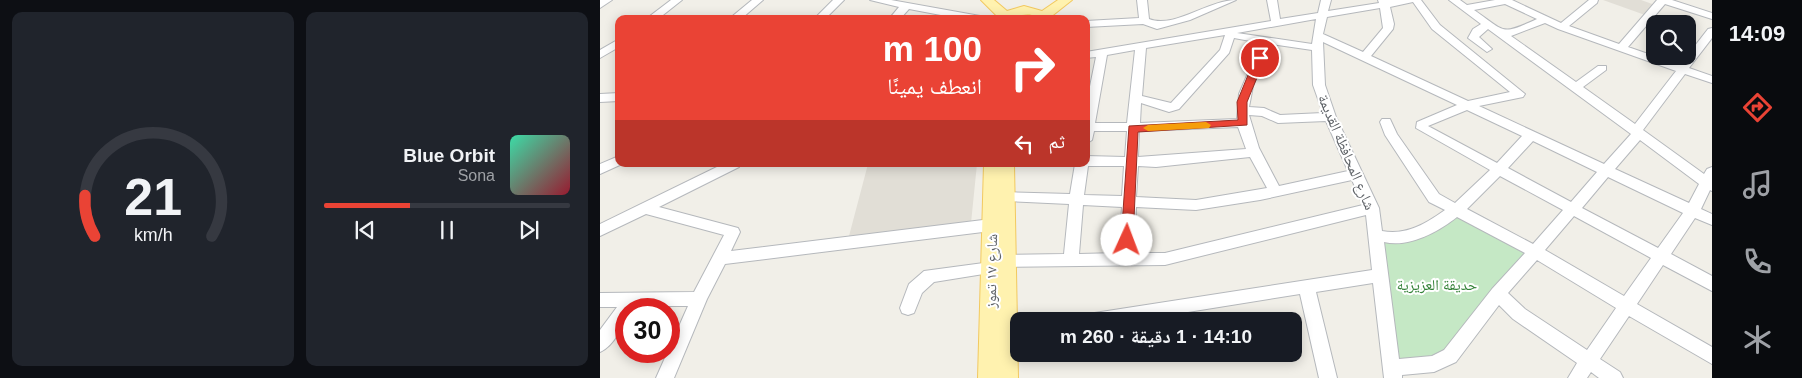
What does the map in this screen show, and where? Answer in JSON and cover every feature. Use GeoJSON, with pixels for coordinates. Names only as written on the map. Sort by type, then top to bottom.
{"type":"FeatureCollection","features":[{"type":"Feature","properties":{"kind":"main road"},"geometry":{"type":"LineString","coordinates":[[987,0],[1003,15]]}},
{"type":"Feature","properties":{"kind":"main road"},"geometry":{"type":"LineString","coordinates":[[1004,0],[1021,10],[1033,11],[1038,15]]}},
{"type":"Feature","properties":{"kind":"main road"},"geometry":{"type":"LineString","coordinates":[[1012,15],[1044,0]]}},
{"type":"Feature","properties":{"kind":"main road"},"geometry":{"type":"LineString","coordinates":[[1046,15],[1066,0]]}},
{"type":"Feature","properties":{"kind":"main road","name":"شارع ١٧ تموز"},"geometry":{"type":"LineString","coordinates":[[992,167],[991,225],[1010,319]]}},
{"type":"Feature","properties":{"kind":"main road","name":"شارع ١٧ تموز"},"geometry":{"type":"LineString","coordinates":[[989,378],[998,264],[1006,196],[1006,167]]}},
{"type":"Feature","properties":{"kind":"main road","name":"شارع ١٧ تموز"},"geometry":{"type":"LineString","coordinates":[[1007,378],[1010,356]]}},
{"type":"Feature","properties":{"kind":"street"},"geometry":{"type":"LineString","coordinates":[[600,5],[607,0]]}},
{"type":"Feature","properties":{"kind":"street"},"geometry":{"type":"LineString","coordinates":[[656,15],[677,0]]}},
{"type":"Feature","properties":{"kind":"street"},"geometry":{"type":"LineString","coordinates":[[739,15],[758,0]]}},
{"type":"Feature","properties":{"kind":"street"},"geometry":{"type":"LineString","coordinates":[[823,15],[839,0]]}},
{"type":"Feature","properties":{"kind":"street"},"geometry":{"type":"LineString","coordinates":[[874,0],[905,6],[936,15]]}},
{"type":"Feature","properties":{"kind":"street"},"geometry":{"type":"LineString","coordinates":[[1142,0],[1144,21]]}},
{"type":"Feature","properties":{"kind":"street"},"geometry":{"type":"LineString","coordinates":[[1090,24],[1144,21],[1156,26],[1186,18],[1229,0]]}},
{"type":"Feature","properties":{"kind":"street"},"geometry":{"type":"LineString","coordinates":[[1272,0],[1276,24]]}},
{"type":"Feature","properties":{"kind":"street","name":"شارع المحافظة القديمة"},"geometry":{"type":"LineString","coordinates":[[1326,0],[1317,41],[1319,86],[1330,117],[1372,208],[1382,275],[1392,373]]}},
{"type":"Feature","properties":{"kind":"street"},"geometry":{"type":"LineString","coordinates":[[1090,54],[1225,34],[1384,2],[1411,0]]}},
{"type":"Feature","properties":{"kind":"street"},"geometry":{"type":"LineString","coordinates":[[1416,0],[1436,26],[1519,94],[1470,104],[1425,123],[1421,125],[1422,128],[1572,211],[1712,284]]}},
{"type":"Feature","properties":{"kind":"street"},"geometry":{"type":"LineString","coordinates":[[1454,0],[1637,132],[1710,180],[1693,210],[1577,378]]}},
{"type":"Feature","properties":{"kind":"street"},"geometry":{"type":"LineString","coordinates":[[1466,8],[1505,0],[1562,27],[1712,80]]}},
{"type":"Feature","properties":{"kind":"street"},"geometry":{"type":"LineString","coordinates":[[1620,48],[1663,0],[1712,16]]}},
{"type":"Feature","properties":{"kind":"street"},"geometry":{"type":"LineString","coordinates":[[1562,27],[1594,1]]}},
{"type":"Feature","properties":{"kind":"street"},"geometry":{"type":"LineString","coordinates":[[1365,57],[1388,29],[1384,2]]}},
{"type":"Feature","properties":{"kind":"street"},"geometry":{"type":"LineString","coordinates":[[897,15],[905,6]]}},
{"type":"Feature","properties":{"kind":"street"},"geometry":{"type":"LineString","coordinates":[[1501,34],[1515,33],[1544,20]]}},
{"type":"Feature","properties":{"kind":"street"},"geometry":{"type":"LineString","coordinates":[[1487,49],[1473,38],[1474,33],[1479,28],[1489,25]]}},
{"type":"Feature","properties":{"kind":"street"},"geometry":{"type":"LineString","coordinates":[[1155,44],[1156,26]]}},
{"type":"Feature","properties":{"kind":"street"},"geometry":{"type":"LineString","coordinates":[[1392,373],[1434,364],[1450,356],[1498,294],[1607,170],[1712,31]]}},
{"type":"Feature","properties":{"kind":"street"},"geometry":{"type":"LineString","coordinates":[[1225,34],[1268,41],[1317,41],[1365,57],[1470,104],[1712,220]]}},
{"type":"Feature","properties":{"kind":"street"},"geometry":{"type":"LineString","coordinates":[[1136,98],[1169,108],[1174,106],[1225,51],[1225,34]]}},
{"type":"Feature","properties":{"kind":"street"},"geometry":{"type":"LineString","coordinates":[[1268,41],[1242,102],[1243,117],[1256,152],[1275,191]]}},
{"type":"Feature","properties":{"kind":"street"},"geometry":{"type":"LineString","coordinates":[[600,55],[615,45]]}},
{"type":"Feature","properties":{"kind":"street"},"geometry":{"type":"LineString","coordinates":[[1126,258],[1133,128],[1141,46]]}},
{"type":"Feature","properties":{"kind":"street"},"geometry":{"type":"LineString","coordinates":[[1090,116],[1102,53]]}},
{"type":"Feature","properties":{"kind":"street"},"geometry":{"type":"LineString","coordinates":[[1574,87],[1585,82],[1602,68]]}},
{"type":"Feature","properties":{"kind":"street"},"geometry":{"type":"LineString","coordinates":[[600,110],[610,98]]}},
{"type":"Feature","properties":{"kind":"street"},"geometry":{"type":"LineString","coordinates":[[1090,132],[1243,117],[1264,112],[1278,119],[1330,117]]}},
{"type":"Feature","properties":{"kind":"street"},"geometry":{"type":"LineString","coordinates":[[1386,122],[1391,135],[1430,194],[1536,252],[1712,356]]}},
{"type":"Feature","properties":{"kind":"street"},"geometry":{"type":"LineString","coordinates":[[1377,235],[1392,238],[1416,234],[1446,220],[1532,134]]}},
{"type":"Feature","properties":{"kind":"street"},"geometry":{"type":"LineString","coordinates":[[1090,161],[1156,162],[1256,152]]}},
{"type":"Feature","properties":{"kind":"street"},"geometry":{"type":"LineString","coordinates":[[600,169],[615,162]]}},
{"type":"Feature","properties":{"kind":"street"},"geometry":{"type":"LineString","coordinates":[[600,230],[728,167]]}},
{"type":"Feature","properties":{"kind":"street"},"geometry":{"type":"LineString","coordinates":[[1071,259],[1076,200],[1082,167]]}},
{"type":"Feature","properties":{"kind":"street"},"geometry":{"type":"LineString","coordinates":[[1006,196],[1196,205],[1356,174]]}},
{"type":"Feature","properties":{"kind":"street"},"geometry":{"type":"LineString","coordinates":[[644,208],[733,232],[699,299],[665,378]]}},
{"type":"Feature","properties":{"kind":"street"},"geometry":{"type":"LineString","coordinates":[[908,308],[915,288],[930,276],[998,264],[1071,259],[1165,259],[1372,208]]}},
{"type":"Feature","properties":{"kind":"street"},"geometry":{"type":"LineString","coordinates":[[721,258],[991,225]]}},
{"type":"Feature","properties":{"kind":"street"},"geometry":{"type":"LineString","coordinates":[[1148,312],[1382,275]]}},
{"type":"Feature","properties":{"kind":"street"},"geometry":{"type":"LineString","coordinates":[[1308,288],[1328,378]]}},
{"type":"Feature","properties":{"kind":"street"},"geometry":{"type":"LineString","coordinates":[[1498,294],[1519,314],[1614,378]]}},
{"type":"Feature","properties":{"kind":"street"},"geometry":{"type":"LineString","coordinates":[[680,299],[699,299]]}},
{"type":"Feature","properties":{"kind":"street"},"geometry":{"type":"LineString","coordinates":[[600,300],[615,300]]}},
{"type":"Feature","properties":{"kind":"street"},"geometry":{"type":"LineString","coordinates":[[600,344],[615,323]]}},
{"type":"Feature","properties":{"kind":"shaded area"},"geometry":{"type":"Polygon","coordinates":[[[1603,0],[1641,0],[1655,5],[1645,15],[1603,0]]]}},
{"type":"Feature","properties":{"kind":"shaded area"},"geometry":{"type":"Polygon","coordinates":[[[867,167],[977,167],[971,223],[849,236],[867,167]]]}},
{"type":"Feature","properties":{"kind":"green space","name":"حديقة العزيزية"},"geometry":{"type":"Polygon","coordinates":[[[1455,212],[1536,252],[1442,361],[1392,368],[1380,240],[1416,234],[1455,212]]]}},
{"type":"Feature","properties":{"kind":"slow traffic"},"geometry":{"type":"LineString","coordinates":[[1148,128],[1206,125]]}},
{"type":"Feature","properties":{"kind":"route"},"geometry":{"type":"LineString","coordinates":[[1127,240],[1133,128],[1243,123],[1242,102],[1260,58]]}}]}
